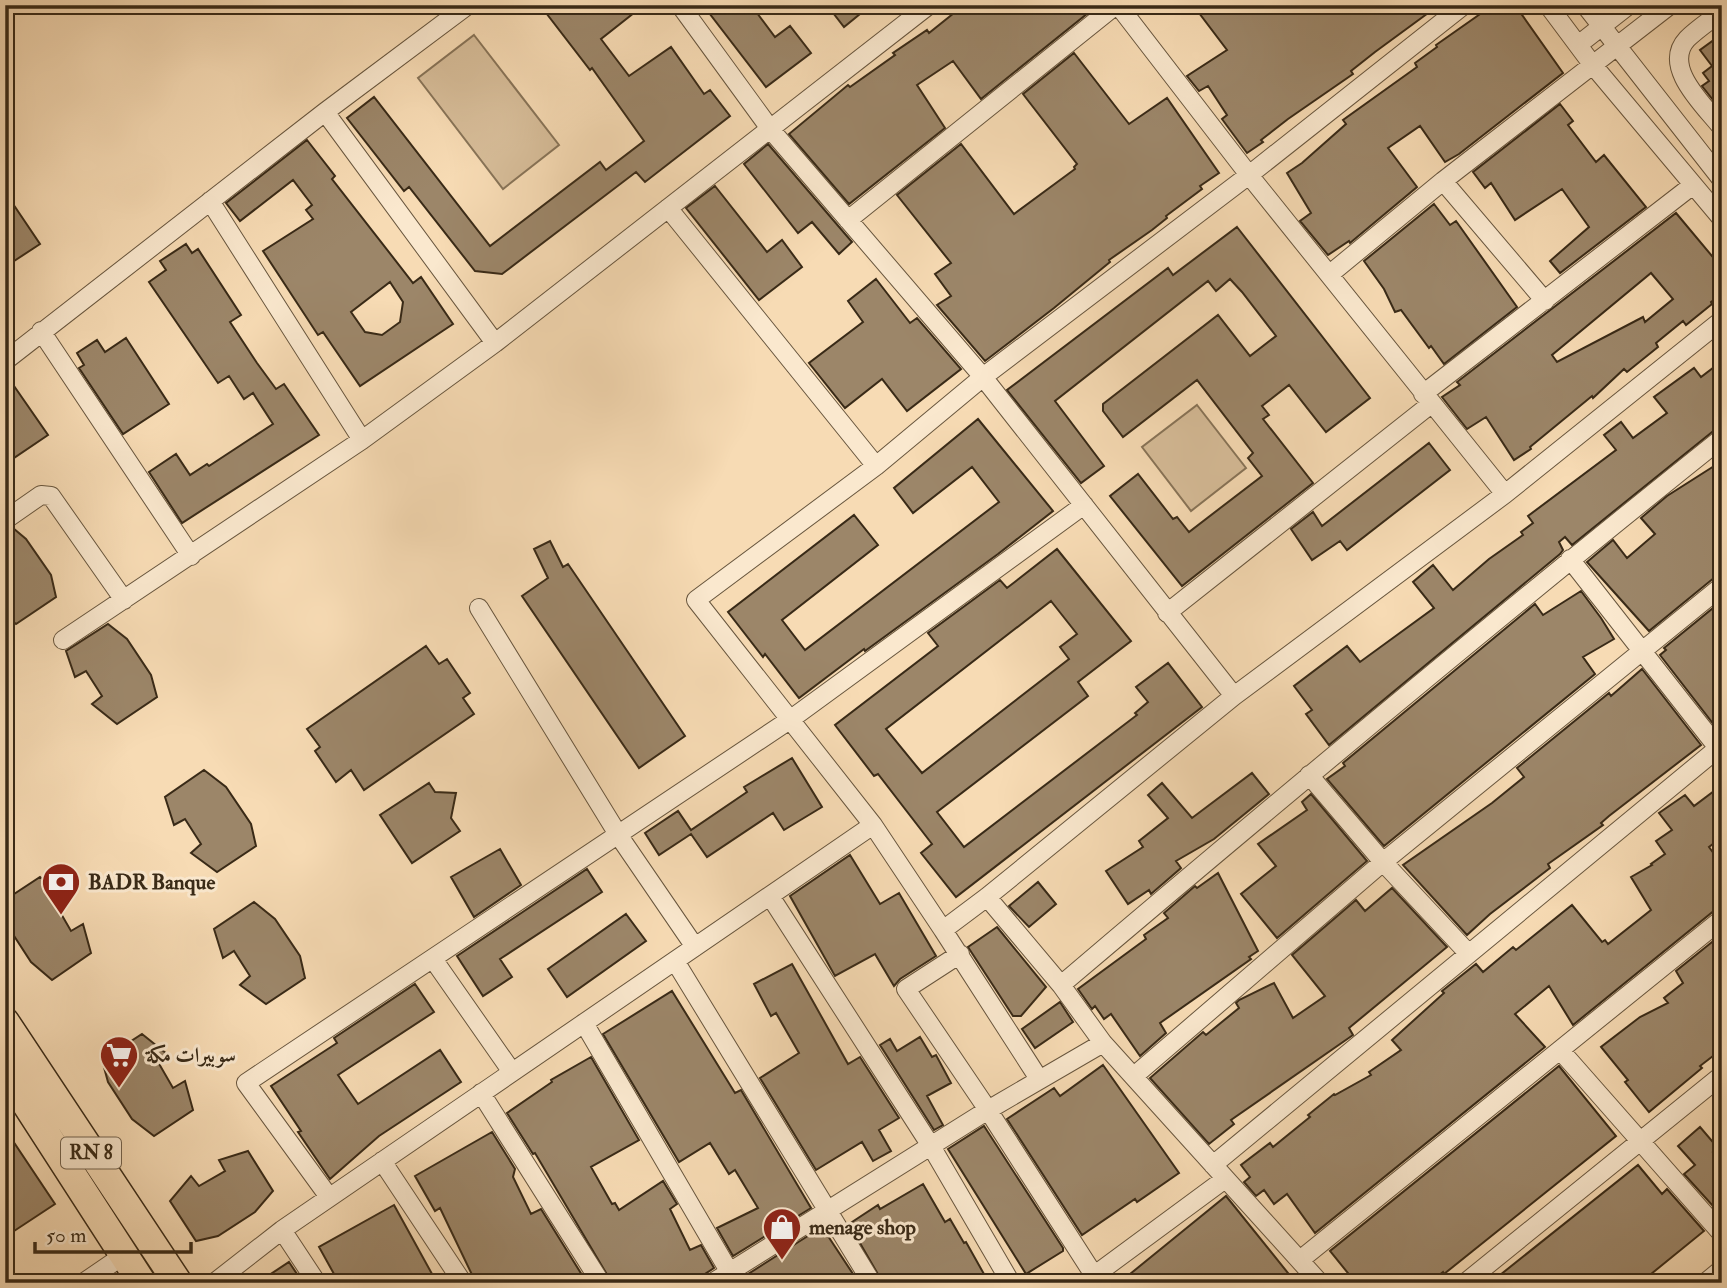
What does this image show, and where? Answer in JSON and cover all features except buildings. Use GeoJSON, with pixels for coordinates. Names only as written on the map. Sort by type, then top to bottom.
{"type":"FeatureCollection","features":[{"type":"Feature","properties":{"kind":"main road","name":"RN 8"},"geometry":{"type":"LineString","coordinates":[[5,1022],[178,1283]]}},
{"type":"Feature","properties":{"kind":"main road","name":"RN 8"},"geometry":{"type":"LineString","coordinates":[[5,1071],[142,1283]]}},
{"type":"Feature","properties":{"kind":"street"},"geometry":{"type":"LineString","coordinates":[[5,361],[325,112],[468,5]]}},
{"type":"Feature","properties":{"kind":"street"},"geometry":{"type":"LineString","coordinates":[[680,5],[771,130],[983,377],[1234,696]]}},
{"type":"Feature","properties":{"kind":"street"},"geometry":{"type":"LineString","coordinates":[[63,640],[362,440],[495,344],[929,5]]}},
{"type":"Feature","properties":{"kind":"street"},"geometry":{"type":"LineString","coordinates":[[848,220],[1117,5],[1427,399],[1506,494]]}},
{"type":"Feature","properties":{"kind":"street"},"geometry":{"type":"LineString","coordinates":[[1039,1079],[960,954],[873,825],[696,600],[876,466],[983,377],[1249,175],[1464,5]]}},
{"type":"Feature","properties":{"kind":"street"},"geometry":{"type":"LineString","coordinates":[[1548,5],[1592,64],[1722,219]]}},
{"type":"Feature","properties":{"kind":"street"},"geometry":{"type":"LineString","coordinates":[[1585,5],[1722,180]]}},
{"type":"Feature","properties":{"kind":"street"},"geometry":{"type":"LineString","coordinates":[[1578,45],[1629,5]]}},
{"type":"Feature","properties":{"kind":"street"},"geometry":{"type":"LineString","coordinates":[[1331,274],[1443,181],[1670,5]]}},
{"type":"Feature","properties":{"kind":"street"},"geometry":{"type":"LineString","coordinates":[[1722,11],[1688,38],[1680,52],[1679,62],[1685,81],[1722,128]]}},
{"type":"Feature","properties":{"kind":"street"},"geometry":{"type":"LineString","coordinates":[[325,112],[495,344]]}},
{"type":"Feature","properties":{"kind":"street"},"geometry":{"type":"LineString","coordinates":[[1443,181],[1545,301]]}},
{"type":"Feature","properties":{"kind":"street"},"geometry":{"type":"LineString","coordinates":[[1167,613],[1545,301],[1693,186]]}},
{"type":"Feature","properties":{"kind":"street"},"geometry":{"type":"LineString","coordinates":[[211,201],[362,440]]}},
{"type":"Feature","properties":{"kind":"street"},"geometry":{"type":"LineString","coordinates":[[668,208],[876,466]]}},
{"type":"Feature","properties":{"kind":"street"},"geometry":{"type":"LineString","coordinates":[[943,930],[1234,696],[1506,494],[1722,320]]}},
{"type":"Feature","properties":{"kind":"street"},"geometry":{"type":"LineString","coordinates":[[41,331],[191,555]]}},
{"type":"Feature","properties":{"kind":"street"},"geometry":{"type":"LineString","coordinates":[[1060,985],[1570,559],[1722,438]]}},
{"type":"Feature","properties":{"kind":"street"},"geometry":{"type":"LineString","coordinates":[[5,520],[41,495],[51,496],[124,600]]}},
{"type":"Feature","properties":{"kind":"street"},"geometry":{"type":"LineString","coordinates":[[329,1197],[246,1083],[791,719],[1084,505]]}},
{"type":"Feature","properties":{"kind":"street"},"geometry":{"type":"LineString","coordinates":[[960,954],[906,989],[988,1110],[1092,1281],[1469,954],[1720,746],[1641,651],[1570,559]]}},
{"type":"Feature","properties":{"kind":"street"},"geometry":{"type":"LineString","coordinates":[[1134,1076],[1383,862],[1722,586]]}},
{"type":"Feature","properties":{"kind":"street"},"geometry":{"type":"LineString","coordinates":[[479,608],[619,836],[695,947]]}},
{"type":"Feature","properties":{"kind":"street"},"geometry":{"type":"LineString","coordinates":[[1309,775],[1383,862],[1469,954]]}},
{"type":"Feature","properties":{"kind":"street"},"geometry":{"type":"LineString","coordinates":[[214,1283],[329,1197],[873,825]]}},
{"type":"Feature","properties":{"kind":"street"},"geometry":{"type":"LineString","coordinates":[[770,896],[931,1146],[1011,1283]]}},
{"type":"Feature","properties":{"kind":"street"},"geometry":{"type":"LineString","coordinates":[[987,897],[1060,985],[1103,1043],[1320,1283]]}},
{"type":"Feature","properties":{"kind":"street"},"geometry":{"type":"LineString","coordinates":[[1300,1260],[1722,919]]}},
{"type":"Feature","properties":{"kind":"street"},"geometry":{"type":"LineString","coordinates":[[433,959],[512,1072]]}},
{"type":"Feature","properties":{"kind":"street"},"geometry":{"type":"LineString","coordinates":[[675,961],[872,1283]]}},
{"type":"Feature","properties":{"kind":"street"},"geometry":{"type":"LineString","coordinates":[[584,1023],[732,1277]]}},
{"type":"Feature","properties":{"kind":"street"},"geometry":{"type":"LineString","coordinates":[[712,1283],[732,1277],[827,1211],[988,1110],[1103,1043]]}},
{"type":"Feature","properties":{"kind":"street"},"geometry":{"type":"LineString","coordinates":[[1560,1050],[1722,1234]]}},
{"type":"Feature","properties":{"kind":"street"},"geometry":{"type":"LineString","coordinates":[[1465,1283],[1722,1075]]}},
{"type":"Feature","properties":{"kind":"street"},"geometry":{"type":"LineString","coordinates":[[481,1094],[601,1283]]}},
{"type":"Feature","properties":{"kind":"street"},"geometry":{"type":"LineString","coordinates":[[382,1161],[463,1283]]}},
{"type":"Feature","properties":{"kind":"street"},"geometry":{"type":"LineString","coordinates":[[282,1230],[317,1283]]}},
{"type":"Feature","properties":{"kind":"street"},"geometry":{"type":"LineString","coordinates":[[83,1283],[124,1255]]}},
{"type":"Feature","properties":{"kind":"street"},"geometry":{"type":"LineString","coordinates":[[1705,1283],[1722,1269]]}},
{"type":"Feature","properties":{"kind":"shaded area"},"geometry":{"type":"Polygon","coordinates":[[[474,35],[559,145],[503,189],[418,78],[474,35]]]}},
{"type":"Feature","properties":{"kind":"shaded area"},"geometry":{"type":"Polygon","coordinates":[[[1197,405],[1246,468],[1191,511],[1142,447],[1197,405]]]}},
{"type":"Feature","properties":{"kind":"place","name":"BADR Banque"},"geometry":{"type":"Point","coordinates":[61,916]}},
{"type":"Feature","properties":{"kind":"place","name":"سوبيرات مكة"},"geometry":{"type":"Point","coordinates":[119,1089]}},
{"type":"Feature","properties":{"kind":"place","name":"menage shop"},"geometry":{"type":"Point","coordinates":[782,1261]}}]}
